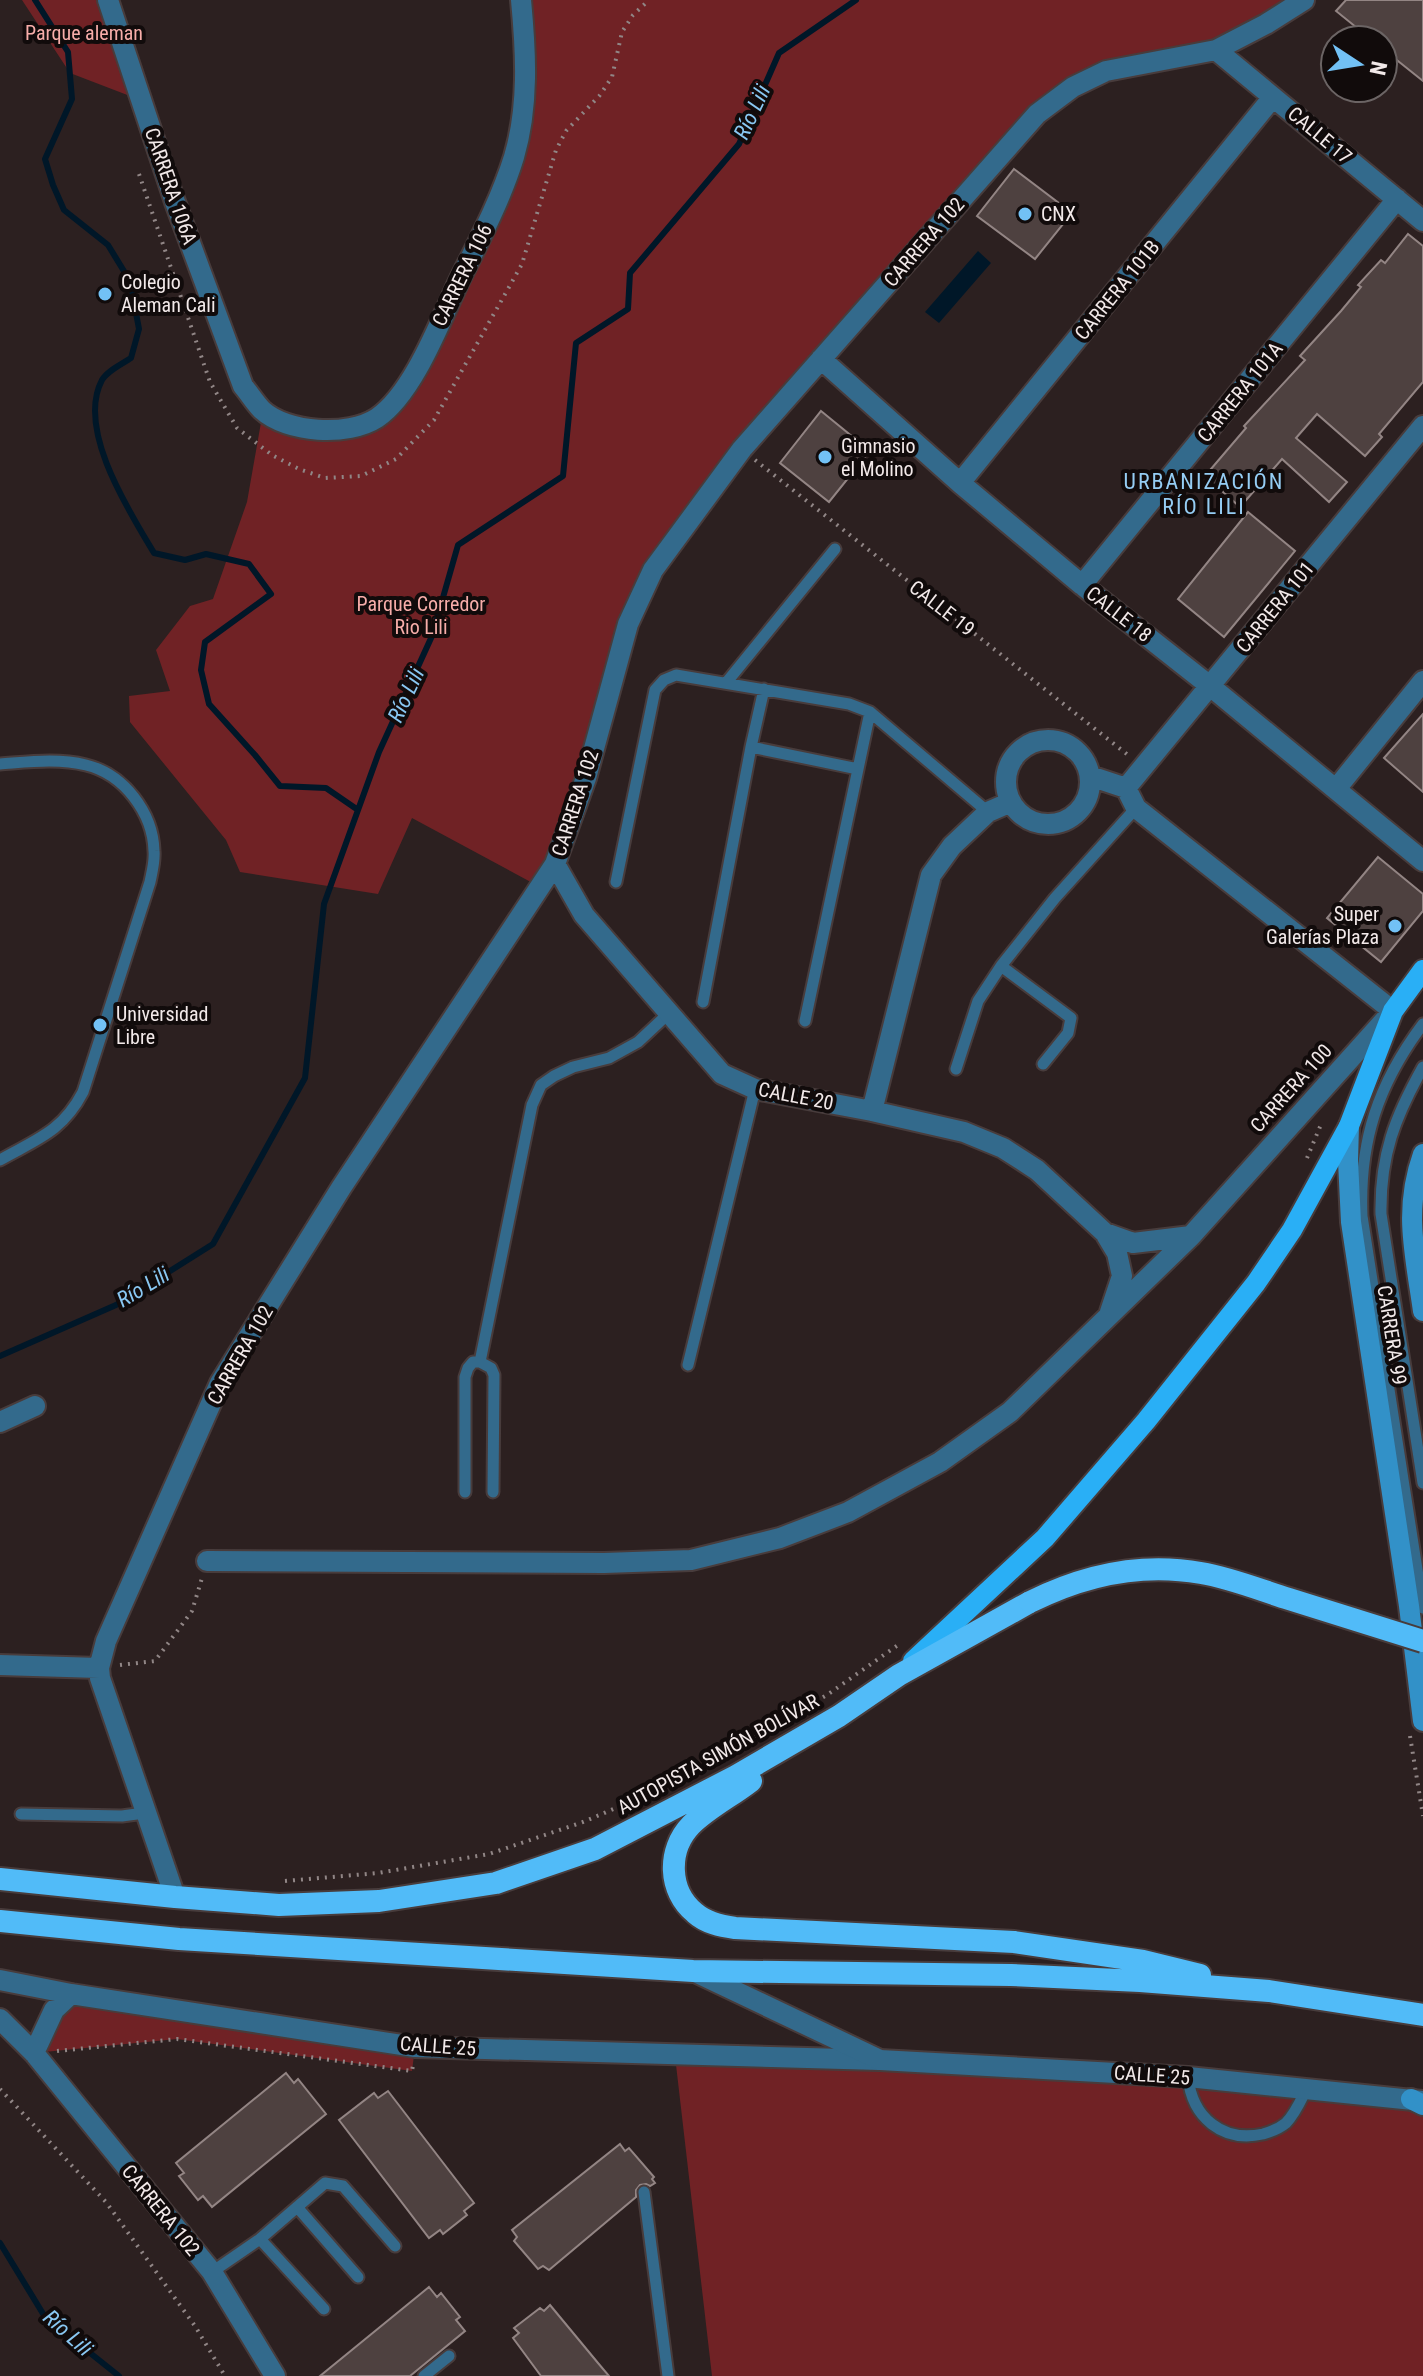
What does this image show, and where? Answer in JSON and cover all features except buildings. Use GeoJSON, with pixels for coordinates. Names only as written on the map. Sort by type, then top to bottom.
{"type":"FeatureCollection","features":[{"type":"Feature","properties":{"kind":"highway","name":"AUTOPISTA SIMÓN BOLÍVAR"},"geometry":{"type":"LineString","coordinates":[[0,1879],[279,1905],[379,1901],[496,1883],[595,1849],[736,1776],[839,1716],[899,1675],[1030,1602],[1059,1587],[1098,1575],[1138,1569],[1180,1570],[1224,1578],[1423,1641]]}},
{"type":"Feature","properties":{"kind":"highway"},"geometry":{"type":"LineString","coordinates":[[839,1716],[691,1825],[681,1838],[675,1852],[675,1882],[695,1914],[722,1926],[1014,1942],[1143,1961],[1269,1991]]}},
{"type":"Feature","properties":{"kind":"highway"},"geometry":{"type":"LineString","coordinates":[[0,1921],[179,1939],[693,1971],[1011,1975],[1126,1980],[1269,1991],[1423,2015]]}},
{"type":"Feature","properties":{"kind":"main road","name":"CARRERA 100"},"geometry":{"type":"LineString","coordinates":[[1393,1011],[1423,970]]}},
{"type":"Feature","properties":{"kind":"main road","name":"CARRERA 99"},"geometry":{"type":"LineString","coordinates":[[1393,1011],[1349,1126],[1348,1161],[1351,1222],[1407,1590],[1423,1721]]}},
{"type":"Feature","properties":{"kind":"main road"},"geometry":{"type":"LineString","coordinates":[[899,1675],[1045,1538],[1191,1365],[1256,1283],[1292,1230],[1349,1126]]}},
{"type":"Feature","properties":{"kind":"main road","name":"CARRERA 99"},"geometry":{"type":"LineString","coordinates":[[1423,1154],[1413,1193],[1411,1218],[1423,1311]]}},
{"type":"Feature","properties":{"kind":"street","name":"CARRERA 106A"},"geometry":{"type":"LineString","coordinates":[[108,0],[175,202],[243,386],[263,411]]}},
{"type":"Feature","properties":{"kind":"street","name":"CARRERA 106"},"geometry":{"type":"LineString","coordinates":[[263,411],[285,422],[318,431],[350,428],[375,419],[393,404],[420,363],[496,204],[514,156],[525,100],[526,47],[521,0]]}},
{"type":"Feature","properties":{"kind":"street","name":"CARRERA 102"},"geometry":{"type":"LineString","coordinates":[[99,1668],[106,1641],[220,1383],[341,1188],[555,864],[586,778],[628,624],[653,570],[742,449],[1037,114],[1073,87],[1106,71],[1216,50],[1304,0]]}},
{"type":"Feature","properties":{"kind":"street","name":"CALLE 17"},"geometry":{"type":"LineString","coordinates":[[1216,50],[1423,221]]}},
{"type":"Feature","properties":{"kind":"street","name":"CARRERA 101B"},"geometry":{"type":"LineString","coordinates":[[960,483],[1273,97]]}},
{"type":"Feature","properties":{"kind":"street","name":"CARRERA 101A"},"geometry":{"type":"LineString","coordinates":[[1082,585],[1397,199]]}},
{"type":"Feature","properties":{"kind":"street","name":"CALLE 18"},"geometry":{"type":"LineString","coordinates":[[821,359],[960,483],[1082,585],[1423,861]]}},
{"type":"Feature","properties":{"kind":"street","name":"CARRERA 101"},"geometry":{"type":"LineString","coordinates":[[1126,788],[1423,426]]}},
{"type":"Feature","properties":{"kind":"street"},"geometry":{"type":"LineString","coordinates":[[1336,789],[1423,681]]}},
{"type":"Feature","properties":{"kind":"street"},"geometry":{"type":"LineString","coordinates":[[1050,739],[1064,742],[1077,750],[1086,762],[1090,788],[1081,809],[1072,817],[1062,822],[1039,823],[1018,812],[1011,802],[1007,774],[1012,760],[1022,749],[1035,742],[1050,739]]}},
{"type":"Feature","properties":{"kind":"street"},"geometry":{"type":"LineString","coordinates":[[1090,776],[1126,788],[1136,808],[1393,1011]]}},
{"type":"Feature","properties":{"kind":"street"},"geometry":{"type":"LineString","coordinates":[[872,1111],[931,875],[952,846],[988,812],[1011,802]]}},
{"type":"Feature","properties":{"kind":"street","name":"CALLE 20"},"geometry":{"type":"LineString","coordinates":[[555,864],[584,915],[722,1074],[755,1089],[964,1132],[1003,1148],[1037,1170],[1105,1233],[1117,1253],[1122,1276],[1107,1319]]}},
{"type":"Feature","properties":{"kind":"street","name":"CARRERA 100"},"geometry":{"type":"LineString","coordinates":[[207,1561],[604,1563],[691,1560],[780,1538],[848,1512],[940,1462],[1010,1412],[1191,1236],[1393,1011]]}},
{"type":"Feature","properties":{"kind":"street","name":"CALLE 20"},"geometry":{"type":"LineString","coordinates":[[1105,1233],[1133,1243],[1191,1236]]}},
{"type":"Feature","properties":{"kind":"street"},"geometry":{"type":"LineString","coordinates":[[0,1422],[35,1406]]}},
{"type":"Feature","properties":{"kind":"street"},"geometry":{"type":"LineString","coordinates":[[0,1665],[99,1668],[144,1813],[175,1897]]}},
{"type":"Feature","properties":{"kind":"street","name":"CALLE 25"},"geometry":{"type":"LineString","coordinates":[[693,1971],[880,2060]]}},
{"type":"Feature","properties":{"kind":"street","name":"CALLE 25"},"geometry":{"type":"LineString","coordinates":[[0,1980],[71,1994],[415,2047],[880,2060],[1188,2077],[1419,2102]]}},
{"type":"Feature","properties":{"kind":"street"},"geometry":{"type":"LineString","coordinates":[[34,2053],[54,2010],[71,1994]]}},
{"type":"Feature","properties":{"kind":"street","name":"CARRERA 102"},"geometry":{"type":"LineString","coordinates":[[0,2019],[34,2053],[212,2272],[275,2376]]}},
{"type":"Feature","properties":{"kind":"lane"},"geometry":{"type":"LineString","coordinates":[[726,683],[835,549]]}},
{"type":"Feature","properties":{"kind":"lane"},"geometry":{"type":"LineString","coordinates":[[616,882],[655,690],[664,680],[676,675],[849,704],[870,712],[988,812]]}},
{"type":"Feature","properties":{"kind":"lane"},"geometry":{"type":"LineString","coordinates":[[703,1002],[764,689]]}},
{"type":"Feature","properties":{"kind":"lane"},"geometry":{"type":"LineString","coordinates":[[805,1021],[870,712]]}},
{"type":"Feature","properties":{"kind":"lane"},"geometry":{"type":"LineString","coordinates":[[751,747],[858,769]]}},
{"type":"Feature","properties":{"kind":"lane"},"geometry":{"type":"LineString","coordinates":[[0,764],[61,761],[106,772],[123,785],[140,805],[150,827],[154,852],[150,882],[83,1092],[73,1112],[63,1123],[0,1160]]}},
{"type":"Feature","properties":{"kind":"lane"},"geometry":{"type":"LineString","coordinates":[[956,1069],[978,1001],[1001,966],[1055,898],[1136,808]]}},
{"type":"Feature","properties":{"kind":"lane"},"geometry":{"type":"LineString","coordinates":[[1001,966],[1071,1018],[1068,1033],[1043,1064]]}},
{"type":"Feature","properties":{"kind":"lane"},"geometry":{"type":"LineString","coordinates":[[480,1362],[532,1105],[541,1085],[573,1067],[609,1058],[638,1042],[668,1014]]}},
{"type":"Feature","properties":{"kind":"lane"},"geometry":{"type":"LineString","coordinates":[[1423,1024],[1390,1075],[1368,1131],[1361,1187],[1362,1216],[1423,1608]]}},
{"type":"Feature","properties":{"kind":"lane"},"geometry":{"type":"LineString","coordinates":[[1423,1067],[1390,1137],[1384,1162],[1381,1214],[1423,1483]]}},
{"type":"Feature","properties":{"kind":"lane"},"geometry":{"type":"LineString","coordinates":[[688,1365],[755,1089]]}},
{"type":"Feature","properties":{"kind":"lane"},"geometry":{"type":"LineString","coordinates":[[465,1492],[465,1377],[473,1362],[480,1362],[491,1368],[494,1375],[493,1492]]}},
{"type":"Feature","properties":{"kind":"lane"},"geometry":{"type":"LineString","coordinates":[[21,1814],[122,1816],[144,1813]]}},
{"type":"Feature","properties":{"kind":"lane"},"geometry":{"type":"LineString","coordinates":[[1188,2077],[1189,2093],[1200,2113],[1214,2126],[1231,2134],[1250,2136],[1269,2132],[1286,2122],[1306,2090]]}},
{"type":"Feature","properties":{"kind":"lane"},"geometry":{"type":"LineString","coordinates":[[212,2272],[260,2239],[325,2183],[343,2186],[395,2246]]}},
{"type":"Feature","properties":{"kind":"lane"},"geometry":{"type":"LineString","coordinates":[[644,2192],[668,2376]]}},
{"type":"Feature","properties":{"kind":"lane"},"geometry":{"type":"LineString","coordinates":[[297,2207],[358,2277]]}},
{"type":"Feature","properties":{"kind":"lane"},"geometry":{"type":"LineString","coordinates":[[260,2239],[324,2309]]}},
{"type":"Feature","properties":{"kind":"lane"},"geometry":{"type":"LineString","coordinates":[[424,2376],[449,2356]]}},
{"type":"Feature","properties":{"kind":"path"},"geometry":{"type":"LineString","coordinates":[[139,174],[210,382],[237,428],[272,455],[299,469],[325,478],[361,476],[396,459],[434,420],[522,264],[556,150],[566,131],[600,95],[612,77],[622,32],[633,15],[649,0]]}},
{"type":"Feature","properties":{"kind":"path","name":"CALLE 19"},"geometry":{"type":"LineString","coordinates":[[742,449],[1142,766]]}},
{"type":"Feature","properties":{"kind":"path"},"geometry":{"type":"LineString","coordinates":[[1302,1170],[1323,1119]]}},
{"type":"Feature","properties":{"kind":"path"},"geometry":{"type":"LineString","coordinates":[[99,1668],[155,1661],[192,1611],[207,1561]]}},
{"type":"Feature","properties":{"kind":"path"},"geometry":{"type":"LineString","coordinates":[[276,1882],[378,1873],[489,1854],[583,1822],[651,1793],[723,1754],[827,1695],[901,1643]]}},
{"type":"Feature","properties":{"kind":"path"},"geometry":{"type":"LineString","coordinates":[[34,2053],[177,2039],[412,2071]]}},
{"type":"Feature","properties":{"kind":"path"},"geometry":{"type":"LineString","coordinates":[[0,2089],[106,2202],[195,2326],[225,2376]]}},
{"type":"Feature","properties":{"kind":"green space","name":"Parque aleman"},"geometry":{"type":"Polygon","coordinates":[[[22,0],[108,0],[143,101],[70,73],[22,0]]]}},
{"type":"Feature","properties":{"kind":"green space","name":"Parque Corredor Rio Lili"},"geometry":{"type":"Polygon","coordinates":[[[521,0],[1304,0],[1266,24],[1073,87],[821,359],[653,570],[540,887],[412,818],[378,894],[240,872],[226,840],[130,722],[129,696],[170,691],[156,650],[190,606],[213,599],[247,502],[263,411],[318,431],[393,404],[514,156],[521,0]]]}},
{"type":"Feature","properties":{"kind":"green space"},"geometry":{"type":"Polygon","coordinates":[[[71,1994],[415,2047],[412,2071],[177,2039],[34,2053],[71,1994]]]}},
{"type":"Feature","properties":{"kind":"green space"},"geometry":{"type":"Polygon","coordinates":[[[675,2056],[1423,2101],[1423,2376],[712,2376],[675,2056]]]}},
{"type":"Feature","properties":{"kind":"water"},"geometry":{"type":"Polygon","coordinates":[[[978,251],[991,263],[939,323],[925,312],[978,251]]]}},
{"type":"Feature","properties":{"kind":"waterway"},"geometry":{"type":"LineString","coordinates":[[35,0],[68,52],[72,99],[45,159],[53,185],[64,210],[108,245],[130,281],[139,329],[131,358],[104,377],[96,400],[100,445],[109,469],[154,553],[185,560],[206,554],[249,564],[271,594],[205,642],[201,670],[209,704],[280,786],[326,788],[358,810]]}},
{"type":"Feature","properties":{"kind":"waterway","name":"Río Lili"},"geometry":{"type":"LineString","coordinates":[[0,1356],[116,1305],[213,1244],[305,1078],[324,904],[379,752],[432,636],[458,545],[563,476],[576,343],[628,309],[630,273],[739,144],[779,53],[856,0]]}},
{"type":"Feature","properties":{"kind":"waterway","name":"Río Lili"},"geometry":{"type":"LineString","coordinates":[[0,2243],[45,2317],[119,2376]]}},
{"type":"Feature","properties":{"kind":"place","name":"CNX"},"geometry":{"type":"Point","coordinates":[1025,214]}},
{"type":"Feature","properties":{"kind":"place","name":"Colegio Aleman Cali"},"geometry":{"type":"Point","coordinates":[105,294]}},
{"type":"Feature","properties":{"kind":"place","name":"Gimnasio el Molino"},"geometry":{"type":"Point","coordinates":[825,457]}},
{"type":"Feature","properties":{"kind":"place","name":"Super Galerías Plaza"},"geometry":{"type":"Point","coordinates":[1395,926]}},
{"type":"Feature","properties":{"kind":"place","name":"Universidad Libre"},"geometry":{"type":"Point","coordinates":[100,1025]}},
{"type":"Feature","properties":{"kind":"district","name":"URBANIZACIÓN RÍO LILI"},"geometry":{"type":"Point","coordinates":[1204,494]}}]}
